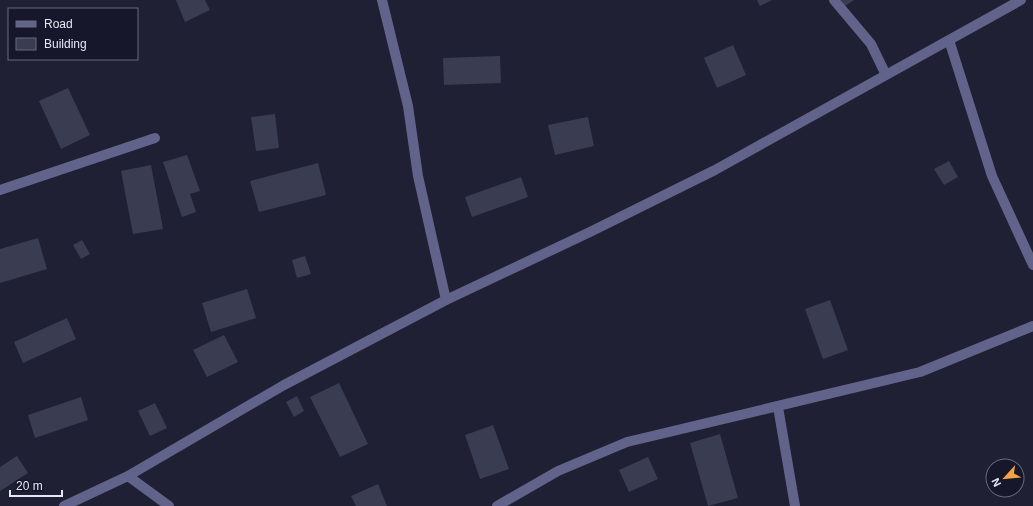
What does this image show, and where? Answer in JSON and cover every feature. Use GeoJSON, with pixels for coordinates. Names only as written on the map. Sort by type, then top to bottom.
{"type":"FeatureCollection","features":[{"type":"Feature","properties":{"kind":"street"},"geometry":{"type":"LineString","coordinates":[[382,0],[408,106],[418,176],[446,300]]}},
{"type":"Feature","properties":{"kind":"street"},"geometry":{"type":"LineString","coordinates":[[834,0],[871,44],[886,75]]}},
{"type":"Feature","properties":{"kind":"street"},"geometry":{"type":"LineString","coordinates":[[64,506],[128,476],[284,385],[446,300],[590,232],[715,170],[1021,0]]}},
{"type":"Feature","properties":{"kind":"street"},"geometry":{"type":"LineString","coordinates":[[949,40],[992,176],[1033,265]]}},
{"type":"Feature","properties":{"kind":"street"},"geometry":{"type":"LineString","coordinates":[[0,190],[155,138]]}},
{"type":"Feature","properties":{"kind":"street"},"geometry":{"type":"LineString","coordinates":[[497,506],[558,471],[627,442],[920,372],[1033,326]]}},
{"type":"Feature","properties":{"kind":"street"},"geometry":{"type":"LineString","coordinates":[[778,406],[795,506]]}},
{"type":"Feature","properties":{"kind":"street"},"geometry":{"type":"LineString","coordinates":[[128,476],[168,506]]}},
{"type":"Feature","properties":{"kind":"building"},"geometry":{"type":"Polygon","coordinates":[[[176,0],[205,0],[210,10],[185,22],[176,0]]]}},
{"type":"Feature","properties":{"kind":"building"},"geometry":{"type":"Polygon","coordinates":[[[757,0],[772,0],[760,6],[757,0]]]}},
{"type":"Feature","properties":{"kind":"building"},"geometry":{"type":"Polygon","coordinates":[[[841,0],[854,0],[845,6],[841,0]]]}},
{"type":"Feature","properties":{"kind":"building"},"geometry":{"type":"Polygon","coordinates":[[[733,45],[746,75],[717,88],[704,58],[733,45]]]}},
{"type":"Feature","properties":{"kind":"building"},"geometry":{"type":"Polygon","coordinates":[[[500,56],[501,83],[444,85],[443,58],[500,56]]]}},
{"type":"Feature","properties":{"kind":"building"},"geometry":{"type":"Polygon","coordinates":[[[68,88],[90,135],[61,149],[39,101],[68,88]]]}},
{"type":"Feature","properties":{"kind":"building"},"geometry":{"type":"Polygon","coordinates":[[[275,114],[279,148],[256,151],[251,117],[275,114]]]}},
{"type":"Feature","properties":{"kind":"building"},"geometry":{"type":"Polygon","coordinates":[[[588,117],[594,146],[555,155],[548,125],[588,117]]]}},
{"type":"Feature","properties":{"kind":"building"},"geometry":{"type":"Polygon","coordinates":[[[187,155],[200,191],[190,194],[196,212],[182,217],[163,162],[187,155]]]}},
{"type":"Feature","properties":{"kind":"building"},"geometry":{"type":"Polygon","coordinates":[[[949,161],[958,177],[944,185],[934,169],[949,161]]]}},
{"type":"Feature","properties":{"kind":"building"},"geometry":{"type":"Polygon","coordinates":[[[318,163],[326,195],[259,212],[250,181],[318,163]]]}},
{"type":"Feature","properties":{"kind":"building"},"geometry":{"type":"Polygon","coordinates":[[[151,165],[163,229],[133,234],[121,171],[151,165]]]}},
{"type":"Feature","properties":{"kind":"building"},"geometry":{"type":"Polygon","coordinates":[[[521,177],[528,197],[472,217],[465,197],[521,177]]]}},
{"type":"Feature","properties":{"kind":"building"},"geometry":{"type":"Polygon","coordinates":[[[38,238],[47,269],[0,283],[0,249],[38,238]]]}},
{"type":"Feature","properties":{"kind":"building"},"geometry":{"type":"Polygon","coordinates":[[[82,240],[90,254],[81,259],[73,245],[82,240]]]}},
{"type":"Feature","properties":{"kind":"building"},"geometry":{"type":"Polygon","coordinates":[[[305,256],[311,274],[297,278],[292,260],[305,256]]]}},
{"type":"Feature","properties":{"kind":"building"},"geometry":{"type":"Polygon","coordinates":[[[247,289],[256,318],[211,332],[202,303],[247,289]]]}},
{"type":"Feature","properties":{"kind":"building"},"geometry":{"type":"Polygon","coordinates":[[[830,300],[848,350],[823,359],[805,309],[830,300]]]}},
{"type":"Feature","properties":{"kind":"building"},"geometry":{"type":"Polygon","coordinates":[[[67,318],[76,339],[23,363],[14,342],[67,318]]]}},
{"type":"Feature","properties":{"kind":"building"},"geometry":{"type":"Polygon","coordinates":[[[224,335],[238,362],[207,377],[193,350],[224,335]]]}},
{"type":"Feature","properties":{"kind":"building"},"geometry":{"type":"Polygon","coordinates":[[[339,383],[368,444],[340,457],[310,397],[339,383]]]}},
{"type":"Feature","properties":{"kind":"building"},"geometry":{"type":"Polygon","coordinates":[[[297,396],[304,411],[294,417],[286,402],[297,396]]]}},
{"type":"Feature","properties":{"kind":"building"},"geometry":{"type":"Polygon","coordinates":[[[81,397],[88,420],[35,438],[28,415],[81,397]]]}},
{"type":"Feature","properties":{"kind":"building"},"geometry":{"type":"Polygon","coordinates":[[[155,403],[167,428],[150,436],[138,411],[155,403]]]}},
{"type":"Feature","properties":{"kind":"building"},"geometry":{"type":"Polygon","coordinates":[[[493,425],[509,469],[480,479],[465,435],[493,425]]]}},
{"type":"Feature","properties":{"kind":"building"},"geometry":{"type":"Polygon","coordinates":[[[720,434],[738,498],[708,506],[690,443],[720,434]]]}},
{"type":"Feature","properties":{"kind":"building"},"geometry":{"type":"Polygon","coordinates":[[[17,456],[28,473],[0,491],[0,467],[17,456]]]}},
{"type":"Feature","properties":{"kind":"building"},"geometry":{"type":"Polygon","coordinates":[[[648,457],[658,479],[629,492],[619,470],[648,457]]]}},
{"type":"Feature","properties":{"kind":"building"},"geometry":{"type":"Polygon","coordinates":[[[378,484],[387,506],[356,506],[351,496],[378,484]]]}}]}
